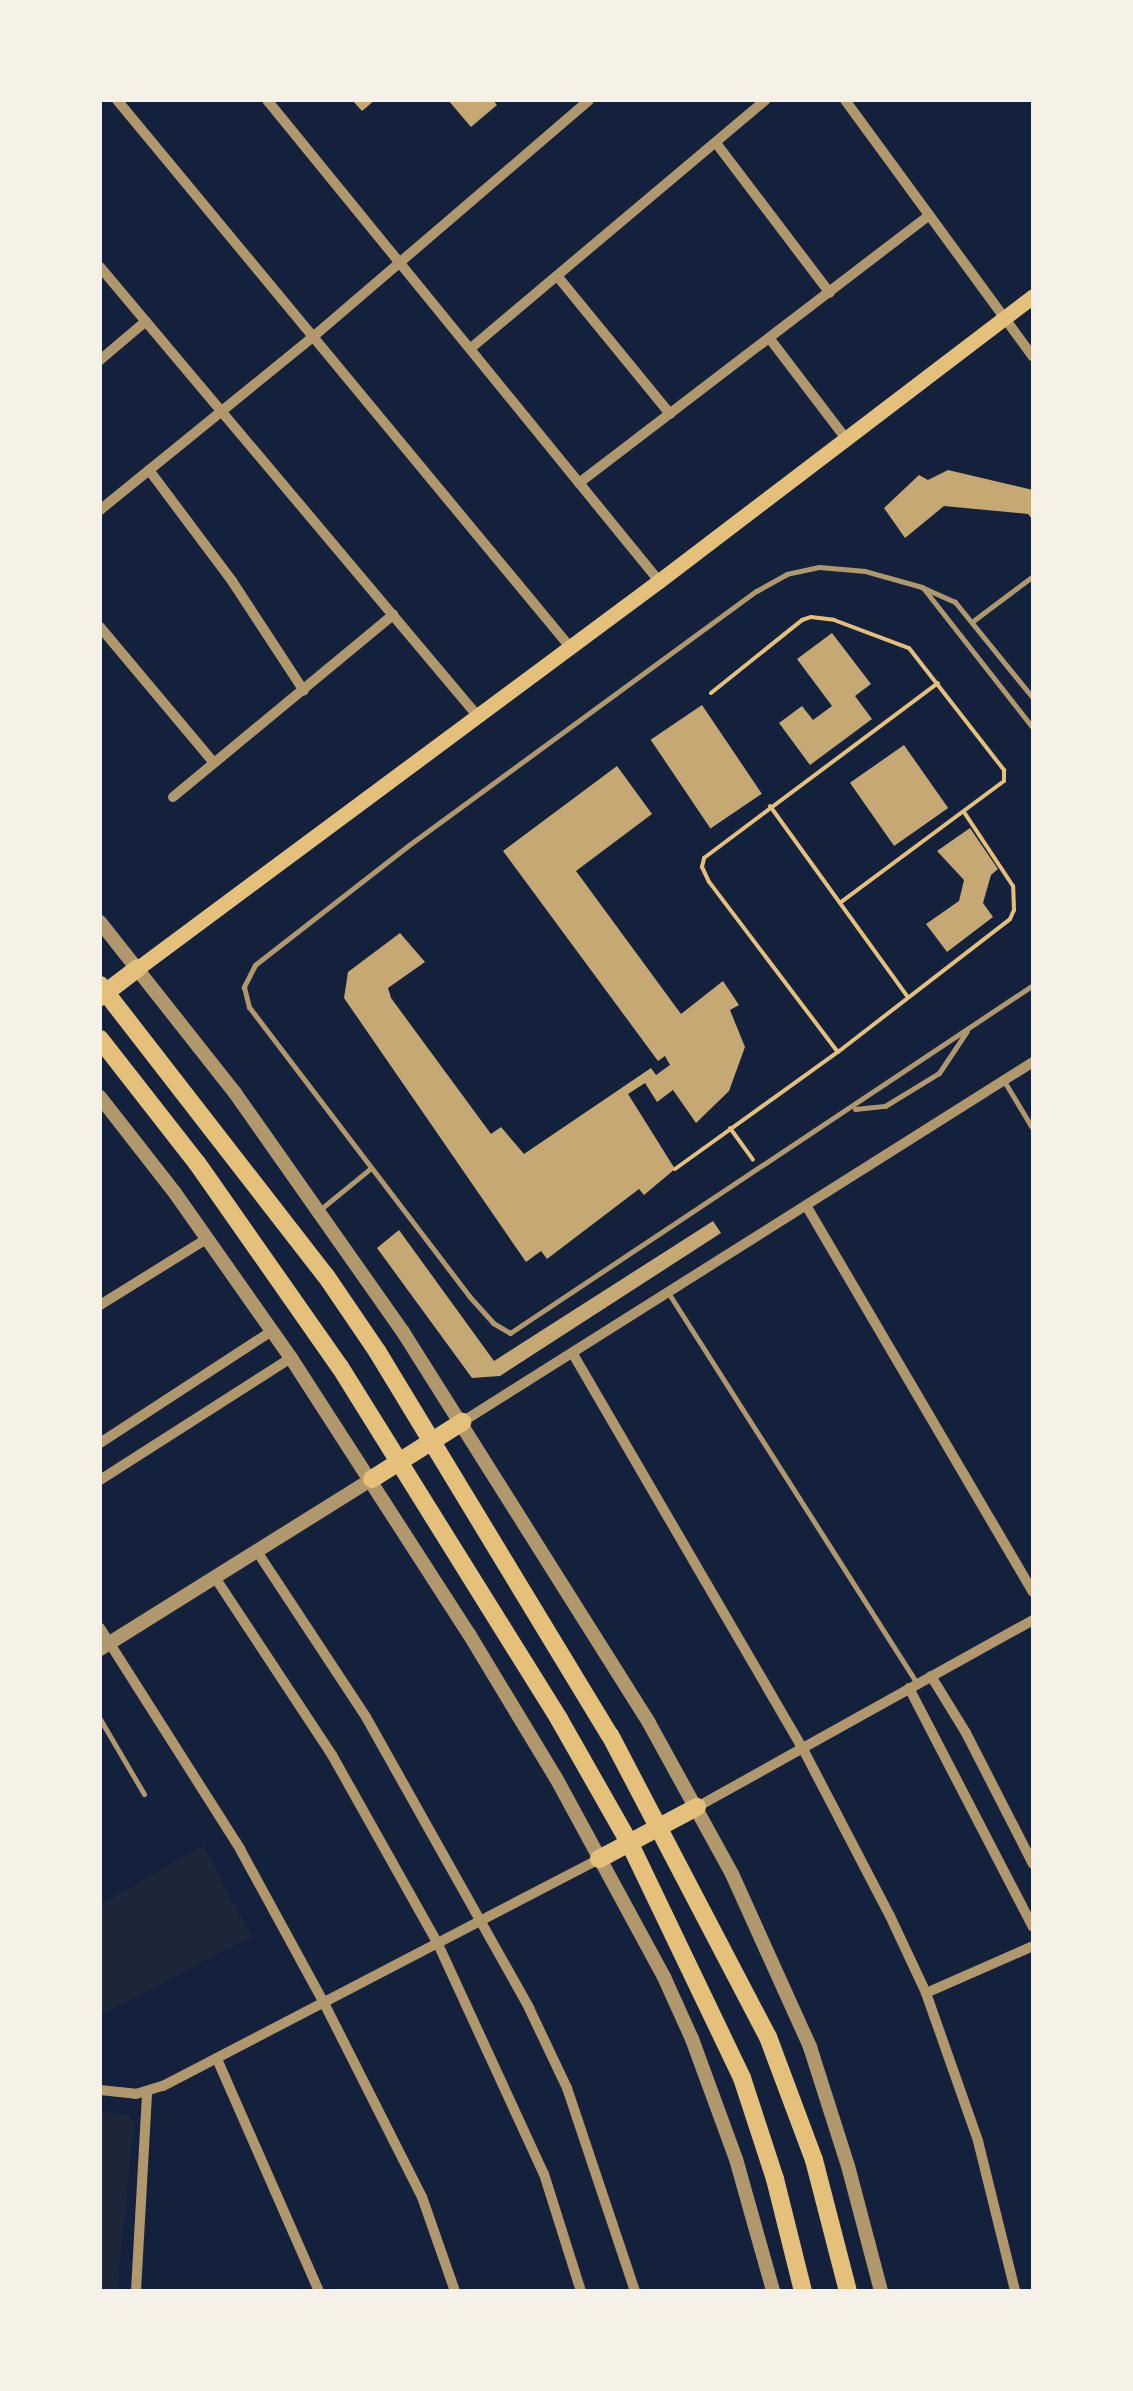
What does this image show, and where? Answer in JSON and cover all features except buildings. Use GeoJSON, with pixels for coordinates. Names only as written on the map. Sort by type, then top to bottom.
{"type":"FeatureCollection","features":[{"type":"Feature","properties":{"kind":"highway"},"geometry":{"type":"LineString","coordinates":[[138,968],[102,991],[326,1276],[432,1440],[661,1826],[768,2037],[814,2160],[848,2291]]}},
{"type":"Feature","properties":{"kind":"highway"},"geometry":{"type":"LineString","coordinates":[[100,1039],[248,1234],[400,1461],[559,1718],[629,1842],[742,2078],[775,2179],[803,2291]]}},
{"type":"Feature","properties":{"kind":"highway"},"geometry":{"type":"LineString","coordinates":[[372,1479],[462,1422]]}},
{"type":"Feature","properties":{"kind":"highway"},"geometry":{"type":"LineString","coordinates":[[599,1859],[697,1807]]}},
{"type":"Feature","properties":{"kind":"main road"},"geometry":{"type":"LineString","coordinates":[[138,968],[659,582],[1033,296]]}},
{"type":"Feature","properties":{"kind":"street"},"geometry":{"type":"LineString","coordinates":[[117,100],[570,647]]}},
{"type":"Feature","properties":{"kind":"street"},"geometry":{"type":"LineString","coordinates":[[266,100],[659,582]]}},
{"type":"Feature","properties":{"kind":"street"},"geometry":{"type":"LineString","coordinates":[[100,510],[314,336],[589,100]]}},
{"type":"Feature","properties":{"kind":"street"},"geometry":{"type":"LineString","coordinates":[[472,348],[766,100]]}},
{"type":"Feature","properties":{"kind":"street"},"geometry":{"type":"LineString","coordinates":[[845,100],[1033,357]]}},
{"type":"Feature","properties":{"kind":"street"},"geometry":{"type":"LineString","coordinates":[[716,144],[830,292]]}},
{"type":"Feature","properties":{"kind":"street"},"geometry":{"type":"LineString","coordinates":[[580,482],[929,215]]}},
{"type":"Feature","properties":{"kind":"street"},"geometry":{"type":"LineString","coordinates":[[100,267],[476,714]]}},
{"type":"Feature","properties":{"kind":"street"},"geometry":{"type":"LineString","coordinates":[[558,277],[670,414]]}},
{"type":"Feature","properties":{"kind":"street"},"geometry":{"type":"LineString","coordinates":[[100,360],[146,322]]}},
{"type":"Feature","properties":{"kind":"street"},"geometry":{"type":"LineString","coordinates":[[770,339],[847,440]]}},
{"type":"Feature","properties":{"kind":"street"},"geometry":{"type":"LineString","coordinates":[[149,470],[232,581],[304,691]]}},
{"type":"Feature","properties":{"kind":"street"},"geometry":{"type":"LineString","coordinates":[[174,798],[394,615]]}},
{"type":"Feature","properties":{"kind":"street"},"geometry":{"type":"LineString","coordinates":[[100,627],[214,764]]}},
{"type":"Feature","properties":{"kind":"street"},"geometry":{"type":"LineString","coordinates":[[100,922],[319,1210],[590,1622],[697,1807],[810,2046],[844,2151],[881,2291]]}},
{"type":"Feature","properties":{"kind":"street"},"geometry":{"type":"LineString","coordinates":[[462,1422],[1033,1062]]}},
{"type":"Feature","properties":{"kind":"street"},"geometry":{"type":"LineString","coordinates":[[100,1096],[208,1238],[272,1331],[372,1479],[518,1713],[664,1977],[692,2039],[736,2158],[772,2291]]}},
{"type":"Feature","properties":{"kind":"street"},"geometry":{"type":"LineString","coordinates":[[807,1207],[1033,1592]]}},
{"type":"Feature","properties":{"kind":"street"},"geometry":{"type":"LineString","coordinates":[[100,1306],[208,1238]]}},
{"type":"Feature","properties":{"kind":"street"},"geometry":{"type":"LineString","coordinates":[[100,1444],[272,1331]]}},
{"type":"Feature","properties":{"kind":"street"},"geometry":{"type":"LineString","coordinates":[[573,1354],[846,1825],[926,1994],[978,2141],[1014,2291]]}},
{"type":"Feature","properties":{"kind":"street"},"geometry":{"type":"LineString","coordinates":[[100,1480],[290,1358]]}},
{"type":"Feature","properties":{"kind":"street"},"geometry":{"type":"LineString","coordinates":[[105,1646],[372,1479]]}},
{"type":"Feature","properties":{"kind":"street"},"geometry":{"type":"LineString","coordinates":[[258,1553],[366,1717],[482,1920],[567,2088],[635,2291]]}},
{"type":"Feature","properties":{"kind":"street"},"geometry":{"type":"LineString","coordinates":[[216,1579],[332,1755],[438,1944],[536,2156],[581,2291]]}},
{"type":"Feature","properties":{"kind":"street"},"geometry":{"type":"LineString","coordinates":[[697,1807],[1033,1620]]}},
{"type":"Feature","properties":{"kind":"street"},"geometry":{"type":"LineString","coordinates":[[100,1628],[105,1646],[240,1849],[324,2003],[422,2197],[455,2291]]}},
{"type":"Feature","properties":{"kind":"street"},"geometry":{"type":"LineString","coordinates":[[931,1676],[966,1733],[1033,1864]]}},
{"type":"Feature","properties":{"kind":"street"},"geometry":{"type":"LineString","coordinates":[[914,1686],[1033,1927]]}},
{"type":"Feature","properties":{"kind":"street"},"geometry":{"type":"LineString","coordinates":[[100,2090],[147,2092],[599,1859]]}},
{"type":"Feature","properties":{"kind":"street"},"geometry":{"type":"LineString","coordinates":[[926,1994],[1033,1946]]}},
{"type":"Feature","properties":{"kind":"street"},"geometry":{"type":"LineString","coordinates":[[217,2059],[318,2291]]}},
{"type":"Feature","properties":{"kind":"street"},"geometry":{"type":"LineString","coordinates":[[136,2291],[147,2092]]}},
{"type":"Feature","properties":{"kind":"lane"},"geometry":{"type":"LineString","coordinates":[[1033,698],[974,621],[954,602],[922,586],[864,570],[819,567],[772,581],[409,844],[255,964],[244,987],[249,1007],[470,1296],[493,1323],[510,1333],[1033,985]]}},
{"type":"Feature","properties":{"kind":"lane"},"geometry":{"type":"LineString","coordinates":[[974,621],[1020,582],[1033,576]]}},
{"type":"Feature","properties":{"kind":"lane"},"geometry":{"type":"LineString","coordinates":[[922,586],[1033,728]]}},
{"type":"Feature","properties":{"kind":"lane"},"geometry":{"type":"LineString","coordinates":[[851,1109],[885,1106],[939,1073],[968,1029]]}},
{"type":"Feature","properties":{"kind":"lane"},"geometry":{"type":"LineString","coordinates":[[1004,1081],[1033,1129]]}},
{"type":"Feature","properties":{"kind":"lane"},"geometry":{"type":"LineString","coordinates":[[319,1210],[372,1167]]}},
{"type":"Feature","properties":{"kind":"lane"},"geometry":{"type":"LineString","coordinates":[[668,1292],[914,1686]]}},
{"type":"Feature","properties":{"kind":"lane"},"geometry":{"type":"LineString","coordinates":[[100,1719],[144,1794]]}},
{"type":"Feature","properties":{"kind":"path"},"geometry":{"type":"LineString","coordinates":[[711,692],[788,629],[811,617],[894,639],[922,660],[1006,776],[964,812],[840,903]]}},
{"type":"Feature","properties":{"kind":"path"},"geometry":{"type":"LineString","coordinates":[[838,1052],[709,882],[702,867],[712,850],[938,683]]}},
{"type":"Feature","properties":{"kind":"path"},"geometry":{"type":"LineString","coordinates":[[770,806],[909,998]]}},
{"type":"Feature","properties":{"kind":"path"},"geometry":{"type":"LineString","coordinates":[[675,1168],[909,998],[998,929],[1014,910],[1012,886],[964,812]]}},
{"type":"Feature","properties":{"kind":"path"},"geometry":{"type":"LineString","coordinates":[[730,1128],[760,1170]]}},
{"type":"Feature","properties":{"kind":"shaded area"},"geometry":{"type":"Polygon","coordinates":[[[204,1845],[251,1937],[100,2016],[100,1905],[204,1845]]]}},
{"type":"Feature","properties":{"kind":"shaded area"},"geometry":{"type":"Polygon","coordinates":[[[100,2111],[128,2115],[134,2123],[117,2291],[100,2291],[100,2111]]]}}]}
